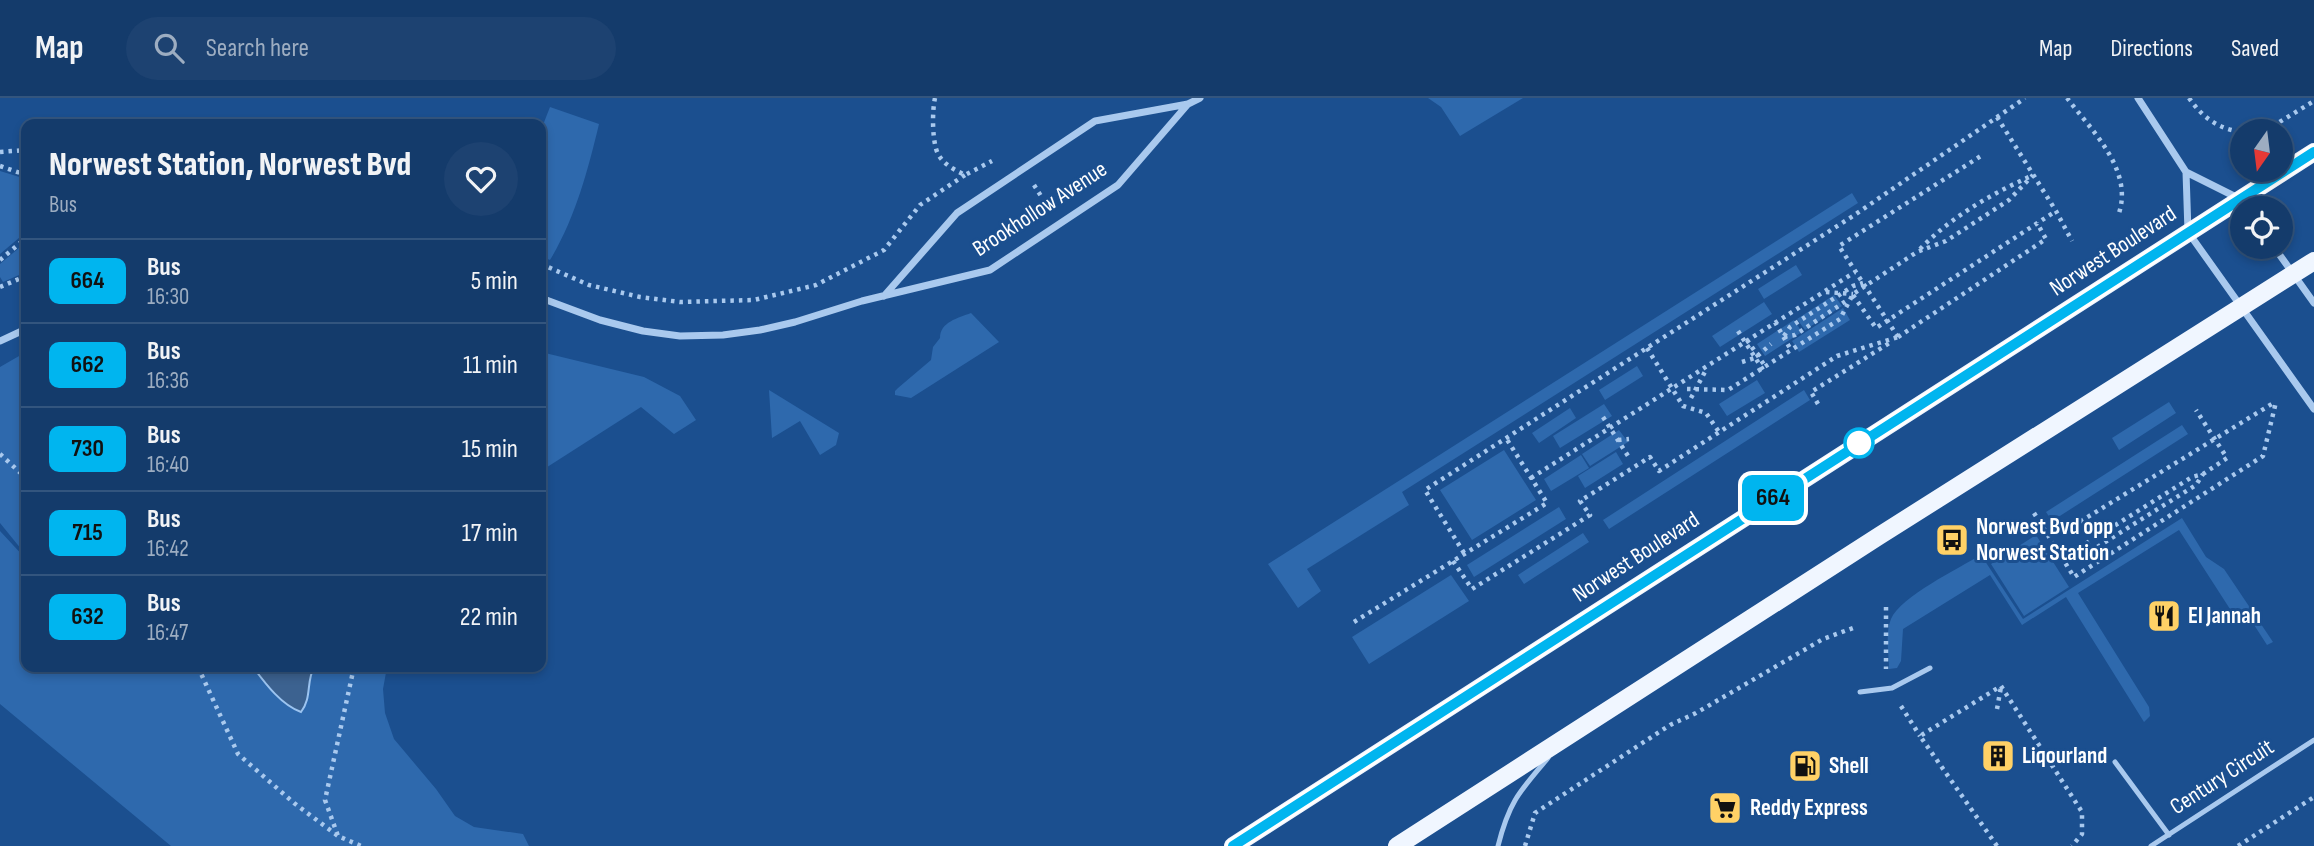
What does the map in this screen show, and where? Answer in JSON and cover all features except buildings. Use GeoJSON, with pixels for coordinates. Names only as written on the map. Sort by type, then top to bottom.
{"type":"FeatureCollection","features":[{"type":"Feature","properties":{"kind":"main road","name":"Norwest Boulevard"},"geometry":{"type":"LineString","coordinates":[[2253,196],[2314,152]]}},
{"type":"Feature","properties":{"kind":"main road","name":"Norwest Boulevard"},"geometry":{"type":"LineString","coordinates":[[1233,846],[2188,232],[2230,210]]}},
{"type":"Feature","properties":{"kind":"main road"},"geometry":{"type":"LineString","coordinates":[[1397,846],[1867,543],[2314,261]]}},
{"type":"Feature","properties":{"kind":"street","name":"Brookhollow Avenue"},"geometry":{"type":"LineString","coordinates":[[882,298],[957,213],[1095,121],[1188,104],[1200,98]]}},
{"type":"Feature","properties":{"kind":"street"},"geometry":{"type":"LineString","coordinates":[[2138,98],[2186,172],[2230,196]]}},
{"type":"Feature","properties":{"kind":"street","name":"Brookhollow Avenue"},"geometry":{"type":"LineString","coordinates":[[546,300],[600,320],[643,331],[723,335],[795,322],[862,301],[990,270],[1118,185],[1188,104]]}},
{"type":"Feature","properties":{"kind":"street"},"geometry":{"type":"LineString","coordinates":[[2186,172],[2188,232],[2314,408]]}},
{"type":"Feature","properties":{"kind":"street"},"geometry":{"type":"LineString","coordinates":[[2282,259],[2314,303]]}},
{"type":"Feature","properties":{"kind":"street"},"geometry":{"type":"LineString","coordinates":[[0,341],[21,331]]}},
{"type":"Feature","properties":{"kind":"lane"},"geometry":{"type":"LineString","coordinates":[[1860,691],[1892,688],[1930,668]]}},
{"type":"Feature","properties":{"kind":"lane"},"geometry":{"type":"LineString","coordinates":[[1498,846],[1505,816],[1517,793],[1566,737]]}},
{"type":"Feature","properties":{"kind":"lane","name":"Century Circuit"},"geometry":{"type":"LineString","coordinates":[[2151,846],[2314,740]]}},
{"type":"Feature","properties":{"kind":"lane"},"geometry":{"type":"LineString","coordinates":[[2115,762],[2169,835]]}},
{"type":"Feature","properties":{"kind":"path"},"geometry":{"type":"LineString","coordinates":[[1464,553],[1425,490],[1853,216],[2025,98]]}},
{"type":"Feature","properties":{"kind":"path"},"geometry":{"type":"LineString","coordinates":[[2067,98],[2115,164],[2123,197],[2118,216]]}},
{"type":"Feature","properties":{"kind":"path"},"geometry":{"type":"LineString","coordinates":[[2189,98],[2196,109],[2214,123],[2230,128]]}},
{"type":"Feature","properties":{"kind":"path"},"geometry":{"type":"LineString","coordinates":[[2284,119],[2314,101]]}},
{"type":"Feature","properties":{"kind":"path"},"geometry":{"type":"LineString","coordinates":[[1997,117],[2072,241]]}},
{"type":"Feature","properties":{"kind":"path"},"geometry":{"type":"LineString","coordinates":[[0,152],[21,150]]}},
{"type":"Feature","properties":{"kind":"path"},"geometry":{"type":"LineString","coordinates":[[1898,337],[1839,246],[1983,154]]}},
{"type":"Feature","properties":{"kind":"path"},"geometry":{"type":"LineString","coordinates":[[0,166],[21,173]]}},
{"type":"Feature","properties":{"kind":"path"},"geometry":{"type":"LineString","coordinates":[[546,266],[589,285],[640,297],[680,302],[754,300],[816,285],[884,250],[920,205],[965,175]]}},
{"type":"Feature","properties":{"kind":"path"},"geometry":{"type":"LineString","coordinates":[[1687,389],[1728,390],[1840,319],[1853,294],[1917,252],[1946,241],[2009,200],[2033,175]]}},
{"type":"Feature","properties":{"kind":"path"},"geometry":{"type":"LineString","coordinates":[[1917,252],[1939,229],[2001,189],[2033,175]]}},
{"type":"Feature","properties":{"kind":"path"},"geometry":{"type":"LineString","coordinates":[[1853,294],[1876,328],[2056,211]]}},
{"type":"Feature","properties":{"kind":"path"},"geometry":{"type":"LineString","coordinates":[[1818,404],[1811,392],[2046,239],[2036,223]]}},
{"type":"Feature","properties":{"kind":"path"},"geometry":{"type":"LineString","coordinates":[[0,260],[21,242]]}},
{"type":"Feature","properties":{"kind":"path"},"geometry":{"type":"LineString","coordinates":[[1850,259],[1878,302]]}},
{"type":"Feature","properties":{"kind":"path"},"geometry":{"type":"LineString","coordinates":[[1531,478],[1855,272]]}},
{"type":"Feature","properties":{"kind":"path"},"geometry":{"type":"LineString","coordinates":[[0,287],[21,278]]}},
{"type":"Feature","properties":{"kind":"path"},"geometry":{"type":"LineString","coordinates":[[1784,337],[1795,335],[1858,294],[1866,283]]}},
{"type":"Feature","properties":{"kind":"path"},"geometry":{"type":"LineString","coordinates":[[1784,337],[1790,327],[1853,286],[1866,283]]}},
{"type":"Feature","properties":{"kind":"path"},"geometry":{"type":"LineString","coordinates":[[1691,398],[1710,363],[1824,292],[1853,294]]}},
{"type":"Feature","properties":{"kind":"path"},"geometry":{"type":"LineString","coordinates":[[1775,323],[1791,350]]}},
{"type":"Feature","properties":{"kind":"path"},"geometry":{"type":"LineString","coordinates":[[1738,331],[1765,366]]}},
{"type":"Feature","properties":{"kind":"path"},"geometry":{"type":"LineString","coordinates":[[1453,561],[1472,589],[1590,515],[1580,501],[1650,457],[1659,471],[1837,356],[1898,337]]}},
{"type":"Feature","properties":{"kind":"path"},"geometry":{"type":"LineString","coordinates":[[1748,340],[1765,373]]}},
{"type":"Feature","properties":{"kind":"path"},"geometry":{"type":"LineString","coordinates":[[1647,348],[1683,406],[1706,413],[1719,432]]}},
{"type":"Feature","properties":{"kind":"path"},"geometry":{"type":"LineString","coordinates":[[2034,513],[2074,577],[2263,456],[2276,402],[2073,526]]}},
{"type":"Feature","properties":{"kind":"path"},"geometry":{"type":"LineString","coordinates":[[2079,548],[2227,458],[2196,410]]}},
{"type":"Feature","properties":{"kind":"path"},"geometry":{"type":"LineString","coordinates":[[1603,417],[1630,459]]}},
{"type":"Feature","properties":{"kind":"path"},"geometry":{"type":"LineString","coordinates":[[1618,440],[1623,431]]}},
{"type":"Feature","properties":{"kind":"path"},"geometry":{"type":"LineString","coordinates":[[1354,622],[1547,503],[1506,438]]}},
{"type":"Feature","properties":{"kind":"path"},"geometry":{"type":"LineString","coordinates":[[1618,440],[1629,439]]}},
{"type":"Feature","properties":{"kind":"path"},"geometry":{"type":"LineString","coordinates":[[0,454],[21,473]]}},
{"type":"Feature","properties":{"kind":"path"},"geometry":{"type":"LineString","coordinates":[[2083,556],[2196,485],[2203,474]]}},
{"type":"Feature","properties":{"kind":"path"},"geometry":{"type":"LineString","coordinates":[[1886,607],[1885,666],[1892,688],[1905,714],[1997,846]]}},
{"type":"Feature","properties":{"kind":"path"},"geometry":{"type":"LineString","coordinates":[[1525,846],[1535,813],[1670,725],[1696,713],[1823,639],[1853,628]]}},
{"type":"Feature","properties":{"kind":"path"},"geometry":{"type":"LineString","coordinates":[[200,672],[238,754],[294,803],[338,836],[361,846]]}},
{"type":"Feature","properties":{"kind":"path"},"geometry":{"type":"LineString","coordinates":[[338,836],[325,800],[353,672]]}},
{"type":"Feature","properties":{"kind":"path"},"geometry":{"type":"LineString","coordinates":[[1920,736],[2001,686]]}},
{"type":"Feature","properties":{"kind":"path"},"geometry":{"type":"LineString","coordinates":[[1997,709],[2001,686]]}},
{"type":"Feature","properties":{"kind":"path"},"geometry":{"type":"LineString","coordinates":[[2001,686],[2082,812],[2082,834],[2073,846]]}},
{"type":"Feature","properties":{"kind":"path"},"geometry":{"type":"LineString","coordinates":[[2238,846],[2314,797]]}},
{"type":"Feature","properties":{"kind":"shaded area"},"geometry":{"type":"Polygon","coordinates":[[[1428,98],[1523,98],[1460,136],[1441,107],[1428,98]]]}},
{"type":"Feature","properties":{"kind":"shaded area"},"geometry":{"type":"Polygon","coordinates":[[[550,107],[599,124],[574,211],[550,260],[546,258],[545,119],[550,107]]]}},
{"type":"Feature","properties":{"kind":"shaded area"},"geometry":{"type":"Polygon","coordinates":[[[0,171],[21,177],[21,236],[0,254],[0,171]]]}},
{"type":"Feature","properties":{"kind":"shaded area"},"geometry":{"type":"Polygon","coordinates":[[[1852,193],[1858,203],[1402,492],[1409,505],[1307,569],[1321,591],[1298,608],[1268,564],[1852,193]]]}},
{"type":"Feature","properties":{"kind":"shaded area"},"geometry":{"type":"Polygon","coordinates":[[[21,246],[21,274],[3,282],[0,277],[0,264],[21,246]]]}},
{"type":"Feature","properties":{"kind":"shaded area"},"geometry":{"type":"Polygon","coordinates":[[[1796,265],[1802,275],[1764,299],[1758,289],[1796,265]]]}},
{"type":"Feature","properties":{"kind":"shaded area"},"geometry":{"type":"Polygon","coordinates":[[[1834,295],[1842,306],[1805,330],[1797,319],[1834,295]]]}},
{"type":"Feature","properties":{"kind":"shaded area"},"geometry":{"type":"Polygon","coordinates":[[[1764,302],[1772,314],[1720,347],[1712,336],[1764,302]]]}},
{"type":"Feature","properties":{"kind":"shaded area"},"geometry":{"type":"Polygon","coordinates":[[[1843,308],[1850,320],[1799,352],[1792,341],[1843,308]]]}},
{"type":"Feature","properties":{"kind":"shaded area"},"geometry":{"type":"Polygon","coordinates":[[[971,313],[999,342],[911,398],[895,395],[898,388],[931,360],[933,347],[946,324],[971,313]]]}},
{"type":"Feature","properties":{"kind":"shaded area"},"geometry":{"type":"Polygon","coordinates":[[[1794,320],[1802,332],[1765,356],[1757,344],[1794,320]]]}},
{"type":"Feature","properties":{"kind":"shaded area"},"geometry":{"type":"Polygon","coordinates":[[[546,353],[644,377],[680,396],[696,420],[674,434],[641,407],[546,468],[546,353]]]}},
{"type":"Feature","properties":{"kind":"shaded area"},"geometry":{"type":"Polygon","coordinates":[[[21,355],[21,549],[0,523],[0,367],[21,355]]]}},
{"type":"Feature","properties":{"kind":"shaded area"},"geometry":{"type":"Polygon","coordinates":[[[1637,366],[1643,376],[1605,400],[1599,390],[1637,366]]]}},
{"type":"Feature","properties":{"kind":"shaded area"},"geometry":{"type":"Polygon","coordinates":[[[1757,380],[1765,393],[1727,416],[1719,404],[1757,380]]]}},
{"type":"Feature","properties":{"kind":"shaded area"},"geometry":{"type":"Polygon","coordinates":[[[769,390],[839,433],[836,445],[820,455],[800,421],[772,438],[769,390]]]}},
{"type":"Feature","properties":{"kind":"shaded area"},"geometry":{"type":"Polygon","coordinates":[[[1804,390],[1810,400],[1609,529],[1603,520],[1804,390]]]}},
{"type":"Feature","properties":{"kind":"shaded area"},"geometry":{"type":"Polygon","coordinates":[[[2169,402],[2176,413],[2119,450],[2112,438],[2169,402]]]}},
{"type":"Feature","properties":{"kind":"shaded area"},"geometry":{"type":"Polygon","coordinates":[[[1604,404],[1612,416],[1560,448],[1553,436],[1604,404]]]}},
{"type":"Feature","properties":{"kind":"shaded area"},"geometry":{"type":"Polygon","coordinates":[[[1570,408],[1576,418],[1539,443],[1532,433],[1570,408]]]}},
{"type":"Feature","properties":{"kind":"shaded area"},"geometry":{"type":"Polygon","coordinates":[[[2182,425],[2188,434],[2052,521],[2046,512],[2182,425]]]}},
{"type":"Feature","properties":{"kind":"shaded area"},"geometry":{"type":"Polygon","coordinates":[[[1619,430],[1628,442],[1590,466],[1582,454],[1619,430]]]}},
{"type":"Feature","properties":{"kind":"shaded area"},"geometry":{"type":"Polygon","coordinates":[[[1504,450],[1536,500],[1472,540],[1440,490],[1504,450]]]}},
{"type":"Feature","properties":{"kind":"shaded area"},"geometry":{"type":"Polygon","coordinates":[[[1616,452],[1623,464],[1585,488],[1578,476],[1616,452]]]}},
{"type":"Feature","properties":{"kind":"shaded area"},"geometry":{"type":"Polygon","coordinates":[[[1581,455],[1589,468],[1551,491],[1544,479],[1581,455]]]}},
{"type":"Feature","properties":{"kind":"shaded area"},"geometry":{"type":"Polygon","coordinates":[[[1559,507],[1566,519],[1474,577],[1467,565],[1559,507]]]}},
{"type":"Feature","properties":{"kind":"shaded area"},"geometry":{"type":"Polygon","coordinates":[[[2182,518],[2206,557],[2224,569],[2273,642],[2267,645],[2249,617],[2239,623],[2179,530],[2078,593],[2149,707],[2150,716],[2144,722],[2066,597],[2022,625],[1990,575],[1903,629],[1901,661],[1897,668],[1889,669],[1888,631],[1897,610],[1931,584],[1981,555],[2023,619],[2182,518]]]}},
{"type":"Feature","properties":{"kind":"shaded area"},"geometry":{"type":"Polygon","coordinates":[[[0,531],[21,554],[21,672],[386,672],[383,689],[385,713],[394,739],[455,816],[474,827],[523,834],[529,846],[171,846],[0,704],[0,531]]]}},
{"type":"Feature","properties":{"kind":"shaded area"},"geometry":{"type":"Polygon","coordinates":[[[1583,533],[1589,542],[1524,584],[1518,575],[1583,533]]]}},
{"type":"Feature","properties":{"kind":"shaded area"},"geometry":{"type":"Polygon","coordinates":[[[2036,535],[2069,587],[2024,616],[1991,564],[2036,535]]]}},
{"type":"Feature","properties":{"kind":"shaded area"},"geometry":{"type":"Polygon","coordinates":[[[1451,575],[1469,601],[1369,664],[1352,637],[1451,575]]]}},
{"type":"Feature","properties":{"kind":"shaded area"},"geometry":{"type":"Polygon","coordinates":[[[257,672],[312,672],[307,701],[301,712],[280,699],[257,672]]]}},
{"type":"Feature","properties":{"kind":"bus line","name":"664"},"geometry":{"type":"LineString","coordinates":[[1233,846],[2314,152]]}},
{"type":"Feature","properties":{"kind":"place","name":"Norwest Bvd opp Norwest Station"},"geometry":{"type":"Point","coordinates":[1952,540]}},
{"type":"Feature","properties":{"kind":"place","name":"El Jannah"},"geometry":{"type":"Point","coordinates":[2164,616]}},
{"type":"Feature","properties":{"kind":"place","name":"Liqourland"},"geometry":{"type":"Point","coordinates":[1998,756]}},
{"type":"Feature","properties":{"kind":"place","name":"Shell"},"geometry":{"type":"Point","coordinates":[1805,766]}},
{"type":"Feature","properties":{"kind":"place","name":"Reddy Express"},"geometry":{"type":"Point","coordinates":[1725,808]}}]}
